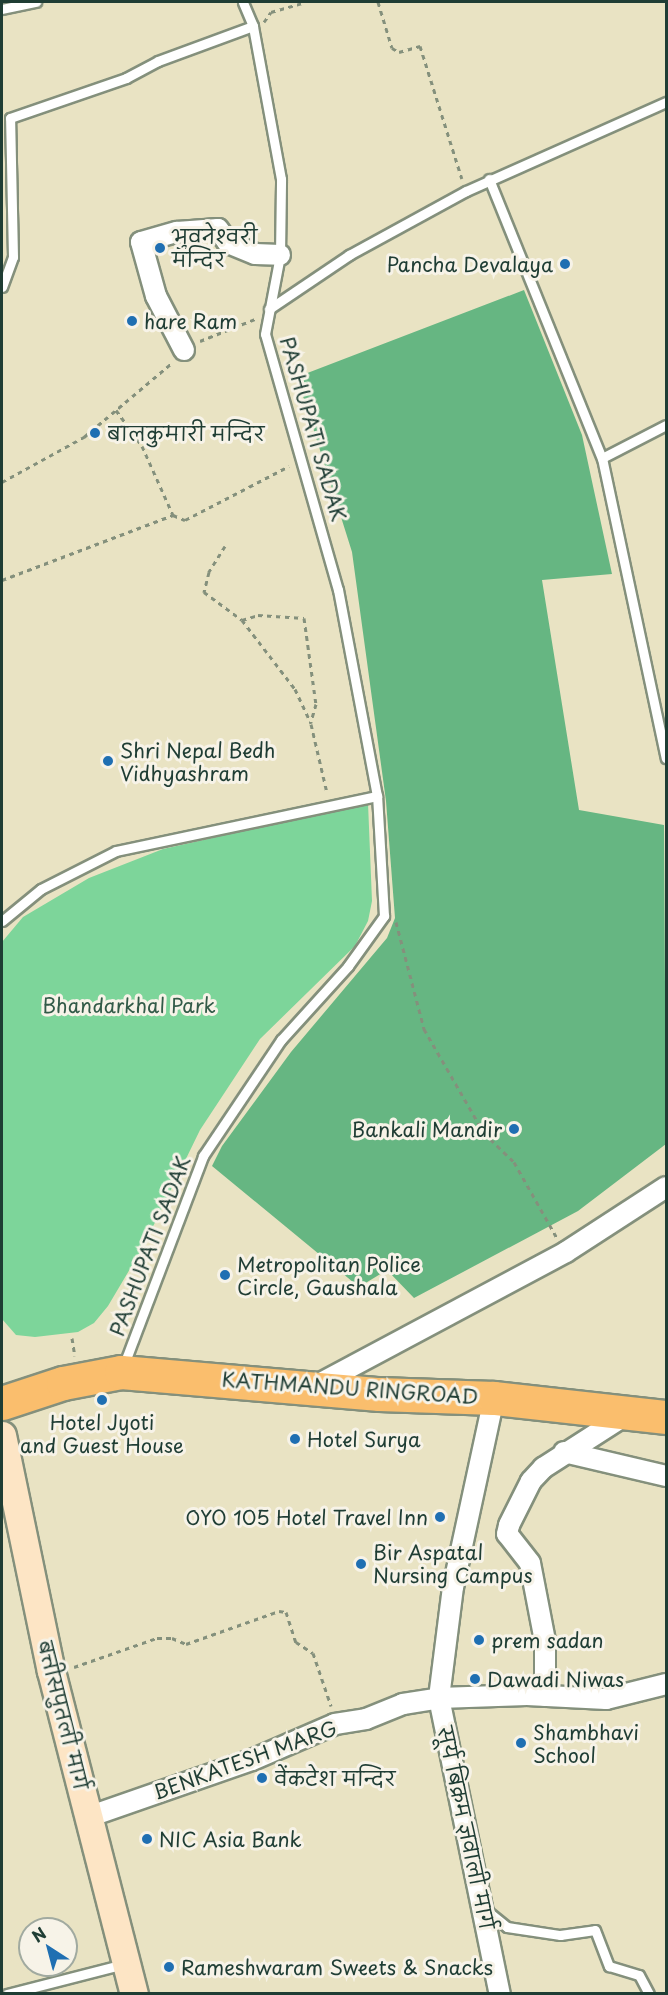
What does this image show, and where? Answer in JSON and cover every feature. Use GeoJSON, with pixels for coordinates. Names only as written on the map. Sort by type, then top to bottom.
{"type":"FeatureCollection","features":[{"type":"Feature","properties":{"kind":"highway","name":"KATHMANDU RINGROAD"},"geometry":{"type":"LineString","coordinates":[[2,1403],[63,1383],[121,1372],[190,1375],[311,1389],[494,1398],[666,1417]]}},
{"type":"Feature","properties":{"kind":"main road","name":"बत्तीसपुतली मार्ग"},"geometry":{"type":"LineString","coordinates":[[2,1435],[51,1671],[134,1994]]}},
{"type":"Feature","properties":{"kind":"street"},"geometry":{"type":"LineString","coordinates":[[184,350],[156,296],[141,242],[177,232],[218,229],[228,243],[255,254],[280,255]]}},
{"type":"Feature","properties":{"kind":"street"},"geometry":{"type":"LineString","coordinates":[[311,1389],[566,1252],[666,1187]]}},
{"type":"Feature","properties":{"kind":"street"},"geometry":{"type":"LineString","coordinates":[[494,1398],[453,1587],[439,1698],[544,1696],[606,1699],[666,1684]]}},
{"type":"Feature","properties":{"kind":"street"},"geometry":{"type":"LineString","coordinates":[[544,1696],[545,1641],[530,1563],[507,1534],[531,1482],[564,1452],[630,1413]]}},
{"type":"Feature","properties":{"kind":"street"},"geometry":{"type":"LineString","coordinates":[[564,1452],[666,1476]]}},
{"type":"Feature","properties":{"kind":"street","name":"सूर्य बिक्रम ज्ञवाली मार्ग"},"geometry":{"type":"LineString","coordinates":[[403,1704],[439,1698],[500,1994]]}},
{"type":"Feature","properties":{"kind":"street","name":"BENKATESH MARG"},"geometry":{"type":"LineString","coordinates":[[88,1817],[252,1760],[335,1724],[366,1719],[403,1704]]}},
{"type":"Feature","properties":{"kind":"lane"},"geometry":{"type":"LineString","coordinates":[[2,9],[36,2]]}},
{"type":"Feature","properties":{"kind":"lane","name":"PASHUPATI SADAK"},"geometry":{"type":"LineString","coordinates":[[121,1372],[203,1156],[280,1040],[348,966],[384,916],[377,796],[338,590],[303,456],[265,333],[280,255],[281,179],[253,26],[243,2]]}},
{"type":"Feature","properties":{"kind":"lane"},"geometry":{"type":"LineString","coordinates":[[2,286],[13,256],[10,118],[126,78],[158,61],[253,26]]}},
{"type":"Feature","properties":{"kind":"lane"},"geometry":{"type":"LineString","coordinates":[[269,309],[349,255],[489,179],[666,103]]}},
{"type":"Feature","properties":{"kind":"lane"},"geometry":{"type":"LineString","coordinates":[[489,179],[602,458],[666,758]]}},
{"type":"Feature","properties":{"kind":"lane"},"geometry":{"type":"LineString","coordinates":[[602,458],[666,425]]}},
{"type":"Feature","properties":{"kind":"lane"},"geometry":{"type":"LineString","coordinates":[[2,921],[41,889],[116,850],[377,796]]}},
{"type":"Feature","properties":{"kind":"lane"},"geometry":{"type":"LineString","coordinates":[[483,1907],[507,1928],[560,1935],[595,1930],[609,1966],[639,1976],[649,1994]]}},
{"type":"Feature","properties":{"kind":"lane"},"geometry":{"type":"LineString","coordinates":[[7,1994],[127,1964]]}},
{"type":"Feature","properties":{"kind":"path"},"geometry":{"type":"LineString","coordinates":[[253,26],[267,21],[272,12],[305,2]]}},
{"type":"Feature","properties":{"kind":"path"},"geometry":{"type":"LineString","coordinates":[[378,2],[392,48],[399,52],[420,46],[466,191]]}},
{"type":"Feature","properties":{"kind":"path"},"geometry":{"type":"LineString","coordinates":[[2,482],[84,437],[184,350],[255,319],[269,309]]}},
{"type":"Feature","properties":{"kind":"path"},"geometry":{"type":"LineString","coordinates":[[116,410],[142,447],[173,515],[184,520],[205,511],[303,456]]}},
{"type":"Feature","properties":{"kind":"path"},"geometry":{"type":"LineString","coordinates":[[2,580],[173,515]]}},
{"type":"Feature","properties":{"kind":"path"},"geometry":{"type":"LineString","coordinates":[[225,546],[209,572],[204,592],[242,620],[295,689],[311,724],[330,804]]}},
{"type":"Feature","properties":{"kind":"path"},"geometry":{"type":"LineString","coordinates":[[242,620],[258,615],[304,618],[316,704],[311,724]]}},
{"type":"Feature","properties":{"kind":"path"},"geometry":{"type":"LineString","coordinates":[[384,916],[395,918],[424,1029],[484,1133],[514,1162],[566,1252]]}},
{"type":"Feature","properties":{"kind":"path"},"geometry":{"type":"LineString","coordinates":[[51,1671],[157,1638],[172,1638],[186,1644],[279,1611],[286,1612],[296,1642],[312,1653],[326,1683],[335,1724]]}},
{"type":"Feature","properties":{"kind":"green space"},"geometry":{"type":"Polygon","coordinates":[[[524,290],[582,435],[612,574],[542,580],[579,810],[664,825],[666,1144],[578,1211],[414,1298],[387,1270],[359,1287],[212,1166],[222,1146],[291,1052],[387,938],[395,918],[386,801],[352,552],[297,377],[524,290]]]}},
{"type":"Feature","properties":{"kind":"green space","name":"Bhandarkhal Park"},"geometry":{"type":"Polygon","coordinates":[[[368,803],[372,901],[368,921],[355,946],[260,1039],[200,1130],[143,1247],[108,1306],[94,1323],[78,1332],[35,1337],[16,1335],[2,1319],[2,942],[23,917],[89,878],[163,849],[368,803]]]}},
{"type":"Feature","properties":{"kind":"place","name":"भुवनेश्वरी मन्दिर"},"geometry":{"type":"Point","coordinates":[160,248]}},
{"type":"Feature","properties":{"kind":"place","name":"Pancha Devalaya"},"geometry":{"type":"Point","coordinates":[565,264]}},
{"type":"Feature","properties":{"kind":"place","name":"hare Ram"},"geometry":{"type":"Point","coordinates":[132,321]}},
{"type":"Feature","properties":{"kind":"place","name":"बालकुमारी मन्दिर"},"geometry":{"type":"Point","coordinates":[95,433]}},
{"type":"Feature","properties":{"kind":"place","name":"Shri Nepal Bedh Vidhyashram"},"geometry":{"type":"Point","coordinates":[108,761]}},
{"type":"Feature","properties":{"kind":"place","name":"Bankali Mandir"},"geometry":{"type":"Point","coordinates":[514,1129]}},
{"type":"Feature","properties":{"kind":"place","name":"Metropolitan Police Circle, Gaushala"},"geometry":{"type":"Point","coordinates":[225,1275]}},
{"type":"Feature","properties":{"kind":"place","name":"Hotel Jyoti and Guest House"},"geometry":{"type":"Point","coordinates":[102,1400]}},
{"type":"Feature","properties":{"kind":"place","name":"Hotel Surya"},"geometry":{"type":"Point","coordinates":[295,1439]}},
{"type":"Feature","properties":{"kind":"place","name":"OYO 105 Hotel Travel Inn"},"geometry":{"type":"Point","coordinates":[440,1517]}},
{"type":"Feature","properties":{"kind":"place","name":"Bir Aspatal Nursing Campus"},"geometry":{"type":"Point","coordinates":[361,1564]}},
{"type":"Feature","properties":{"kind":"place","name":"prem sadan"},"geometry":{"type":"Point","coordinates":[479,1640]}},
{"type":"Feature","properties":{"kind":"place","name":"Dawadi Niwas"},"geometry":{"type":"Point","coordinates":[475,1679]}},
{"type":"Feature","properties":{"kind":"place","name":"Shambhavi School"},"geometry":{"type":"Point","coordinates":[521,1743]}},
{"type":"Feature","properties":{"kind":"place","name":"वेंकटेश मन्दिर"},"geometry":{"type":"Point","coordinates":[262,1778]}},
{"type":"Feature","properties":{"kind":"place","name":"NIC Asia Bank"},"geometry":{"type":"Point","coordinates":[147,1839]}},
{"type":"Feature","properties":{"kind":"place","name":"Rameshwaram Sweets & Snacks"},"geometry":{"type":"Point","coordinates":[169,1967]}}]}
